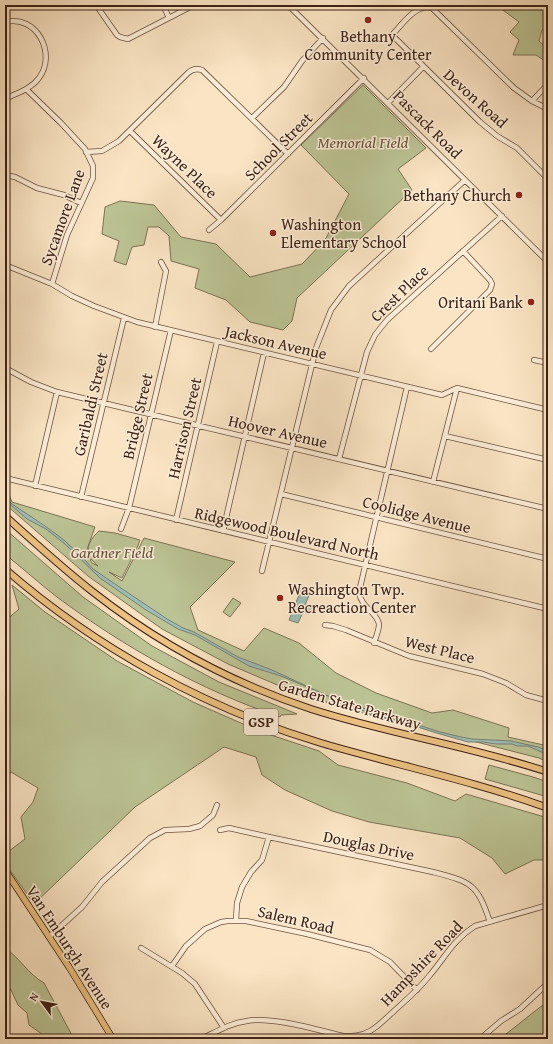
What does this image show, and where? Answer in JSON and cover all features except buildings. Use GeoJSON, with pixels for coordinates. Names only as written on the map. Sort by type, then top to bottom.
{"type":"FeatureCollection","features":[{"type":"Feature","properties":{"kind":"highway","name":"Garden State Parkway"},"geometry":{"type":"LineString","coordinates":[[5,516],[70,574],[112,606],[157,637],[225,674],[281,698],[339,717],[504,758],[548,772]]}},
{"type":"Feature","properties":{"kind":"highway","name":"GSP"},"geometry":{"type":"LineString","coordinates":[[5,569],[47,603],[97,638],[150,670],[205,699],[306,738],[485,788],[548,808]]}},
{"type":"Feature","properties":{"kind":"main road","name":"Van Emburgh Avenue"},"geometry":{"type":"LineString","coordinates":[[5,870],[113,1039]]}},
{"type":"Feature","properties":{"kind":"street"},"geometry":{"type":"LineString","coordinates":[[96,5],[117,35],[124,39],[131,38],[194,5]]}},
{"type":"Feature","properties":{"kind":"street"},"geometry":{"type":"LineString","coordinates":[[162,5],[169,18]]}},
{"type":"Feature","properties":{"kind":"street","name":"Pascack Road"},"geometry":{"type":"LineString","coordinates":[[288,5],[364,78],[548,262]]}},
{"type":"Feature","properties":{"kind":"street","name":"Devon Road"},"geometry":{"type":"LineString","coordinates":[[532,101],[514,88],[432,8],[424,6],[417,9],[392,35],[480,122],[497,136],[517,148],[548,179]]}},
{"type":"Feature","properties":{"kind":"street"},"geometry":{"type":"LineString","coordinates":[[5,22],[21,22],[31,27],[40,36],[45,48],[46,59],[43,71],[36,82],[5,99]]}},
{"type":"Feature","properties":{"kind":"street"},"geometry":{"type":"LineString","coordinates":[[252,118],[284,87],[302,61],[323,38]]}},
{"type":"Feature","properties":{"kind":"street"},"geometry":{"type":"LineString","coordinates":[[388,103],[424,67]]}},
{"type":"Feature","properties":{"kind":"street"},"geometry":{"type":"LineString","coordinates":[[86,152],[97,152],[107,149],[119,141],[188,73],[194,69],[202,70],[288,154]]}},
{"type":"Feature","properties":{"kind":"street","name":"School Street"},"geometry":{"type":"LineString","coordinates":[[209,230],[221,220],[364,78]]}},
{"type":"Feature","properties":{"kind":"street"},"geometry":{"type":"LineString","coordinates":[[548,84],[532,101],[548,108]]}},
{"type":"Feature","properties":{"kind":"street","name":"Sycamore Lane"},"geometry":{"type":"LineString","coordinates":[[26,88],[61,123],[86,152],[93,166],[93,177],[67,235],[52,284]]}},
{"type":"Feature","properties":{"kind":"street","name":"Wayne Place"},"geometry":{"type":"LineString","coordinates":[[130,131],[221,220]]}},
{"type":"Feature","properties":{"kind":"street"},"geometry":{"type":"LineString","coordinates":[[5,175],[15,177],[37,188],[64,195],[81,203]]}},
{"type":"Feature","properties":{"kind":"street"},"geometry":{"type":"LineString","coordinates":[[262,571],[312,364],[321,334],[331,310],[342,294],[465,180]]}},
{"type":"Feature","properties":{"kind":"street","name":"Crest Place"},"geometry":{"type":"LineString","coordinates":[[340,460],[367,352],[371,342],[380,328],[386,320],[502,216]]}},
{"type":"Feature","properties":{"kind":"street"},"geometry":{"type":"LineString","coordinates":[[431,349],[492,287],[490,280],[463,251]]}},
{"type":"Feature","properties":{"kind":"street"},"geometry":{"type":"LineString","coordinates":[[155,327],[166,271],[161,262]]}},
{"type":"Feature","properties":{"kind":"street","name":"Jackson Avenue"},"geometry":{"type":"LineString","coordinates":[[5,264],[52,284],[72,296],[124,318],[155,327],[442,395],[457,388]]}},
{"type":"Feature","properties":{"kind":"street","name":"Garibaldi Street"},"geometry":{"type":"LineString","coordinates":[[82,497],[124,318]]}},
{"type":"Feature","properties":{"kind":"street","name":"Bridge Street"},"geometry":{"type":"LineString","coordinates":[[129,508],[171,330]]}},
{"type":"Feature","properties":{"kind":"street","name":"Harrison Street"},"geometry":{"type":"LineString","coordinates":[[176,520],[217,342]]}},
{"type":"Feature","properties":{"kind":"street"},"geometry":{"type":"LineString","coordinates":[[223,531],[264,353]]}},
{"type":"Feature","properties":{"kind":"street"},"geometry":{"type":"LineString","coordinates":[[534,360],[548,363]]}},
{"type":"Feature","properties":{"kind":"street","name":"Hoover Avenue"},"geometry":{"type":"LineString","coordinates":[[5,368],[31,382],[57,392],[548,509]]}},
{"type":"Feature","properties":{"kind":"street"},"geometry":{"type":"LineString","coordinates":[[374,643],[378,629],[378,622],[375,616],[363,605],[360,597],[360,587],[407,387]]}},
{"type":"Feature","properties":{"kind":"street"},"geometry":{"type":"LineString","coordinates":[[434,482],[457,388],[548,410]]}},
{"type":"Feature","properties":{"kind":"street"},"geometry":{"type":"LineString","coordinates":[[35,486],[57,392]]}},
{"type":"Feature","properties":{"kind":"street"},"geometry":{"type":"LineString","coordinates":[[445,436],[548,460]]}},
{"type":"Feature","properties":{"kind":"street","name":"Ridgewood Boulevard North"},"geometry":{"type":"LineString","coordinates":[[5,478],[548,609]]}},
{"type":"Feature","properties":{"kind":"street","name":"Coolidge Avenue"},"geometry":{"type":"LineString","coordinates":[[281,494],[548,559]]}},
{"type":"Feature","properties":{"kind":"street"},"geometry":{"type":"LineString","coordinates":[[121,529],[129,508]]}},
{"type":"Feature","properties":{"kind":"street","name":"West Place"},"geometry":{"type":"LineString","coordinates":[[325,625],[346,630],[403,654],[426,661],[483,674],[506,683],[526,695],[548,701]]}},
{"type":"Feature","properties":{"kind":"street"},"geometry":{"type":"LineString","coordinates":[[49,937],[82,907],[102,882],[150,838],[165,830],[189,830],[200,826],[213,815],[218,805]]}},
{"type":"Feature","properties":{"kind":"street","name":"Douglas Drive"},"geometry":{"type":"LineString","coordinates":[[220,830],[229,828],[433,872],[459,879],[469,884],[477,892],[490,922]]}},
{"type":"Feature","properties":{"kind":"street"},"geometry":{"type":"LineString","coordinates":[[236,920],[237,903],[242,887],[251,872],[262,860],[269,837]]}},
{"type":"Feature","properties":{"kind":"street","name":"Hampshire Road"},"geometry":{"type":"LineString","coordinates":[[201,1039],[224,1028],[246,1021],[265,1020],[343,1036],[356,1036],[363,1034],[375,1028],[417,990],[430,976],[448,950],[461,936],[475,926],[548,905]]}},
{"type":"Feature","properties":{"kind":"street","name":"Salem Road"},"geometry":{"type":"LineString","coordinates":[[172,966],[186,946],[197,934],[216,924],[236,920],[308,934],[370,950],[390,962],[417,990]]}},
{"type":"Feature","properties":{"kind":"street"},"geometry":{"type":"LineString","coordinates":[[141,948],[172,966],[195,984],[224,1028]]}},
{"type":"Feature","properties":{"kind":"street"},"geometry":{"type":"LineString","coordinates":[[480,1039],[501,1021],[520,1009],[548,983]]}},
{"type":"Feature","properties":{"kind":"green space"},"geometry":{"type":"Polygon","coordinates":[[[496,5],[548,5],[548,26],[542,30],[539,41],[548,49],[548,63],[536,55],[513,55],[519,40],[510,32],[519,22],[496,5]]]}},
{"type":"Feature","properties":{"kind":"green space","name":"Memorial Field"},"geometry":{"type":"Polygon","coordinates":[[[363,85],[426,148],[398,169],[412,190],[297,298],[292,321],[283,330],[250,322],[226,300],[195,288],[199,269],[171,261],[169,236],[159,227],[148,227],[144,245],[132,247],[126,265],[114,261],[119,241],[102,234],[105,207],[120,201],[154,205],[181,237],[216,244],[250,277],[302,264],[325,240],[349,194],[301,145],[363,85]]]}},
{"type":"Feature","properties":{"kind":"green space","name":"Gardner Field"},"geometry":{"type":"Polygon","coordinates":[[[5,486],[12,502],[95,527],[86,552],[92,563],[98,566],[91,558],[88,550],[92,539],[99,531],[115,533],[140,540],[122,578],[109,572],[122,581],[144,538],[235,562],[190,607],[198,630],[244,651],[264,628],[299,643],[336,673],[376,693],[432,713],[453,710],[509,728],[508,737],[548,746],[548,762],[539,758],[351,710],[296,693],[228,664],[162,629],[88,576],[5,504],[5,486]]]}},
{"type":"Feature","properties":{"kind":"green space"},"geometry":{"type":"Polygon","coordinates":[[[5,529],[83,597],[152,646],[219,682],[297,714],[281,715],[280,717],[221,694],[164,666],[109,633],[57,597],[5,554],[5,529]]]}},
{"type":"Feature","properties":{"kind":"green space"},"geometry":{"type":"Polygon","coordinates":[[[12,585],[45,612],[117,661],[193,702],[259,731],[319,751],[338,765],[407,783],[455,801],[466,794],[548,818],[548,860],[534,860],[505,874],[492,858],[460,838],[369,822],[332,811],[285,790],[262,775],[256,757],[224,747],[135,807],[34,904],[5,863],[5,854],[25,839],[21,817],[33,802],[38,788],[11,772],[5,779],[5,621],[19,609],[12,585]]]}},
{"type":"Feature","properties":{"kind":"green space"},"geometry":{"type":"Polygon","coordinates":[[[233,598],[241,603],[230,617],[223,612],[233,598]]]}},
{"type":"Feature","properties":{"kind":"green space"},"geometry":{"type":"Polygon","coordinates":[[[489,765],[548,782],[548,797],[485,779],[489,765]]]}},
{"type":"Feature","properties":{"kind":"green space"},"geometry":{"type":"Polygon","coordinates":[[[5,948],[33,975],[44,983],[74,1039],[49,1039],[29,1025],[27,1013],[18,1005],[11,990],[5,983],[5,948]]]}},
{"type":"Feature","properties":{"kind":"green space"},"geometry":{"type":"Polygon","coordinates":[[[548,1001],[548,1039],[501,1039],[506,1034],[548,1001]]]}},
{"type":"Feature","properties":{"kind":"water"},"geometry":{"type":"Polygon","coordinates":[[[5,497],[12,504],[64,540],[93,569],[167,619],[194,632],[238,657],[272,670],[325,695],[281,676],[249,666],[195,635],[178,629],[146,610],[100,578],[65,544],[46,529],[27,519],[5,500],[5,497]]]}},
{"type":"Feature","properties":{"kind":"water"},"geometry":{"type":"Polygon","coordinates":[[[301,590],[310,593],[305,605],[312,607],[309,614],[303,612],[298,623],[289,620],[301,590]]]}},
{"type":"Feature","properties":{"kind":"water"},"geometry":{"type":"Polygon","coordinates":[[[329,696],[387,718],[461,737],[511,741],[538,747],[548,751],[548,755],[528,746],[468,742],[378,717],[329,696]]]}},
{"type":"Feature","properties":{"kind":"place","name":"Bethany Community Center"},"geometry":{"type":"Point","coordinates":[368,20]}},
{"type":"Feature","properties":{"kind":"place","name":"Bethany Church"},"geometry":{"type":"Point","coordinates":[519,195]}},
{"type":"Feature","properties":{"kind":"place","name":"Washington Elementary School"},"geometry":{"type":"Point","coordinates":[273,233]}},
{"type":"Feature","properties":{"kind":"place","name":"Oritani Bank"},"geometry":{"type":"Point","coordinates":[531,302]}},
{"type":"Feature","properties":{"kind":"place","name":"Washington Twp. Recreaction Center"},"geometry":{"type":"Point","coordinates":[280,598]}}]}
